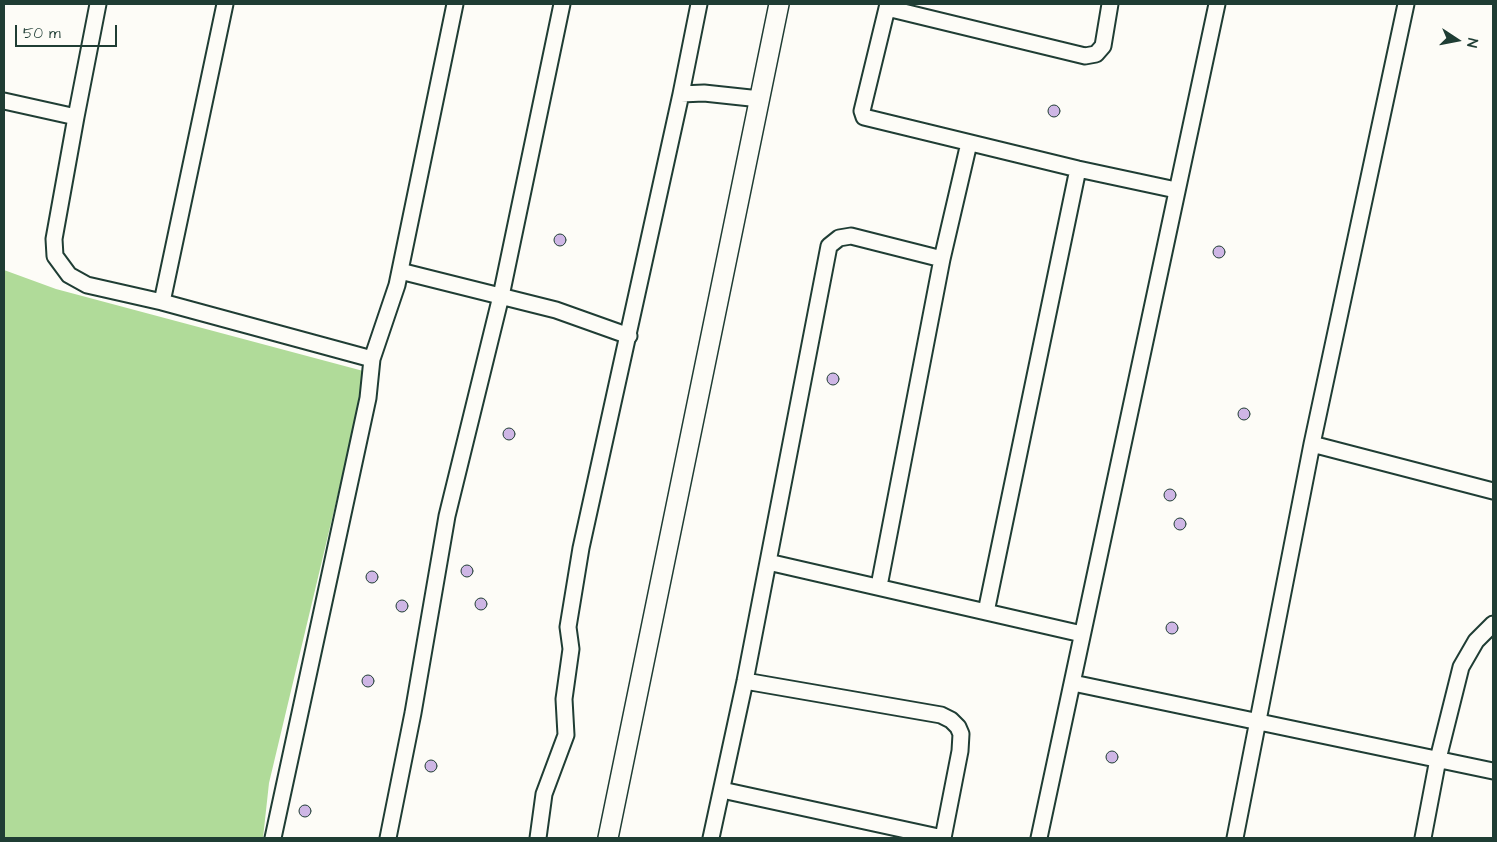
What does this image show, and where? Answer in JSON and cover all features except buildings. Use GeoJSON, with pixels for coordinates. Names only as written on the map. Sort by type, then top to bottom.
{"type":"FeatureCollection","features":[{"type":"Feature","properties":{"kind":"street"},"geometry":{"type":"LineString","coordinates":[[98,4],[54,239],[55,256],[69,275],[87,285],[162,302],[372,359]]}},
{"type":"Feature","properties":{"kind":"street"},"geometry":{"type":"LineString","coordinates":[[162,302],[225,4]]}},
{"type":"Feature","properties":{"kind":"street"},"geometry":{"type":"LineString","coordinates":[[273,838],[368,398],[372,359],[387,319],[400,271],[455,4]]}},
{"type":"Feature","properties":{"kind":"street"},"geometry":{"type":"LineString","coordinates":[[388,838],[413,713],[447,516],[501,296],[562,4]]}},
{"type":"Feature","properties":{"kind":"street"},"geometry":{"type":"LineString","coordinates":[[538,838],[547,782],[566,735],[564,699],[570,654],[568,627],[581,548],[629,336],[699,4]]}},
{"type":"Feature","properties":{"kind":"street"},"geometry":{"type":"LineString","coordinates":[[608,838],[779,4]]}},
{"type":"Feature","properties":{"kind":"street"},"geometry":{"type":"LineString","coordinates":[[1110,4],[1103,46],[1096,54],[1085,56],[888,6],[862,111],[864,117],[1078,169],[1176,190]]}},
{"type":"Feature","properties":{"kind":"street"},"geometry":{"type":"LineString","coordinates":[[1039,838],[1217,4]]}},
{"type":"Feature","properties":{"kind":"street"},"geometry":{"type":"LineString","coordinates":[[1235,838],[1260,720],[1312,444],[1406,4]]}},
{"type":"Feature","properties":{"kind":"street"},"geometry":{"type":"LineString","coordinates":[[681,94],[704,93],[760,99]]}},
{"type":"Feature","properties":{"kind":"street"},"geometry":{"type":"LineString","coordinates":[[4,101],[76,117]]}},
{"type":"Feature","properties":{"kind":"street"},"geometry":{"type":"LineString","coordinates":[[879,586],[942,259],[969,143]]}},
{"type":"Feature","properties":{"kind":"street"},"geometry":{"type":"LineString","coordinates":[[986,612],[1078,169]]}},
{"type":"Feature","properties":{"kind":"street"},"geometry":{"type":"LineString","coordinates":[[711,838],[745,681],[829,246],[839,238],[851,236],[942,259]]}},
{"type":"Feature","properties":{"kind":"street"},"geometry":{"type":"LineString","coordinates":[[400,271],[556,310],[629,336]]}},
{"type":"Feature","properties":{"kind":"street"},"geometry":{"type":"LineString","coordinates":[[1312,444],[1493,491]]}},
{"type":"Feature","properties":{"kind":"street"},"geometry":{"type":"LineString","coordinates":[[768,562],[1082,634]]}},
{"type":"Feature","properties":{"kind":"street"},"geometry":{"type":"LineString","coordinates":[[1423,838],[1438,759],[1461,667],[1476,641],[1493,624]]}},
{"type":"Feature","properties":{"kind":"street"},"geometry":{"type":"LineString","coordinates":[[722,790],[943,838],[960,751],[961,734],[958,727],[951,720],[941,715],[745,681]]}},
{"type":"Feature","properties":{"kind":"street"},"geometry":{"type":"LineString","coordinates":[[1072,683],[1260,720],[1493,771]]}},
{"type":"Feature","properties":{"kind":"green space"},"geometry":{"type":"Polygon","coordinates":[[[4,270],[56,289],[367,372],[269,783],[263,838],[4,838],[4,270]]]}}]}
